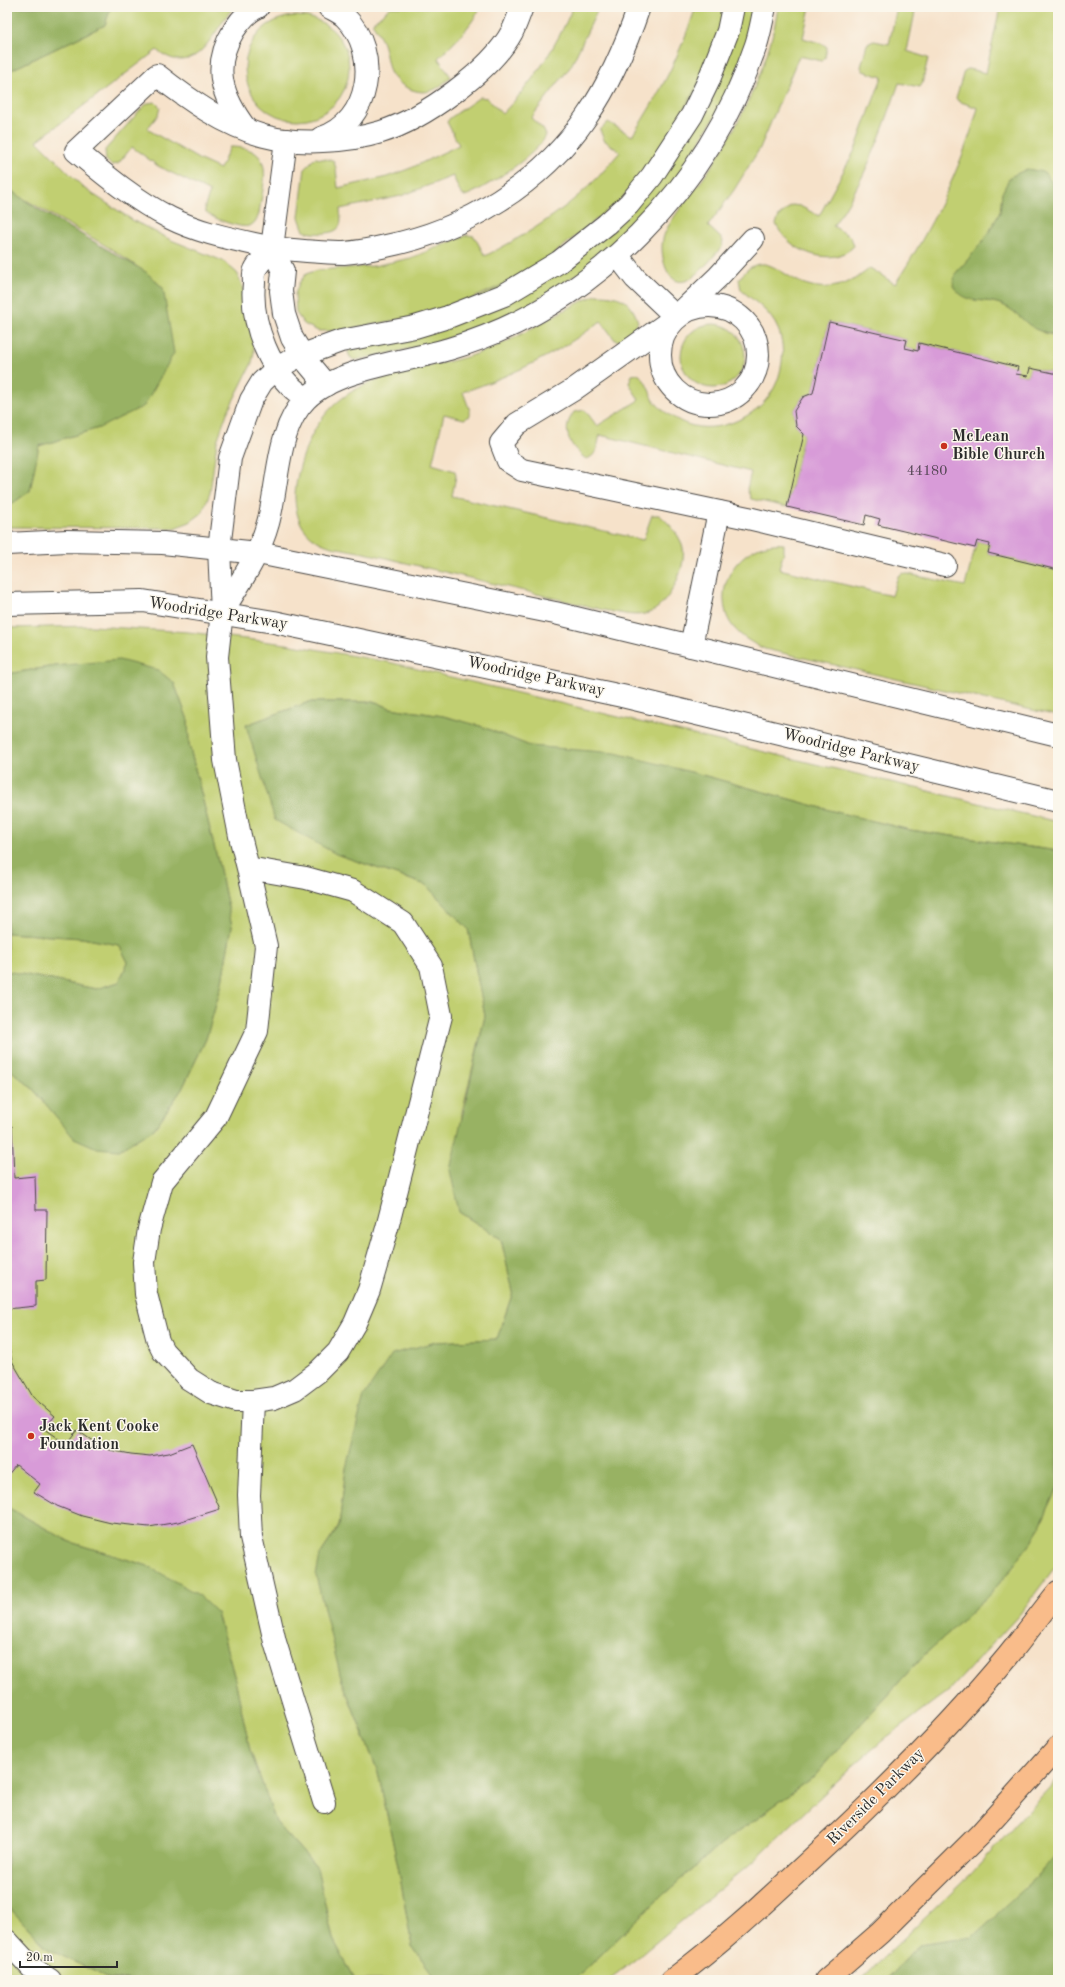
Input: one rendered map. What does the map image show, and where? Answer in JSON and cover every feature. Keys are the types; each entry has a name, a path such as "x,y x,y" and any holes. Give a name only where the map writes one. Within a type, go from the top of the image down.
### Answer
{"main road":[{"name":"Riverside Parkway","path":"672,1980 712,1950 773,1895 909,1766 1008,1656 1058,1592"},
{"path":"826,1980 880,1933 980,1834 1058,1747"}],"street":[{"path":"248,131 232,110 224,91 221,66 226,43 240,21 258,7"},
{"path":"310,141 334,134 350,120 362,101 366,79 368,64 361,39 345,16 329,7"},
{"path":"522,7 512,33 487,64 459,88 425,111 407,121 381,132 347,139 310,141 266,137 248,131 188,99 157,75 76,151 120,188 171,218 219,236 272,248 345,253 406,242 440,231 465,220 494,204 542,169 563,148 588,116 609,81 639,7"},
{"path":"248,868 306,878 353,891 403,923 431,966 440,1016 387,1228 369,1290 355,1323 338,1352 319,1371 295,1390 274,1398 253,1401 236,1400 211,1393 189,1379 163,1351 158,1341 146,1294 144,1262 149,1230 162,1182 216,1117 257,1031 266,946 248,868 225,760 217,658 222,612 219,549 230,458 251,400 262,382 277,368 302,355 341,341 415,327 478,306 530,281 588,241 628,204 652,176 692,116 708,82 728,31 734,7"},
{"path":"222,612 258,553 268,522 283,443 295,412 306,398 326,385 373,368 424,356 475,341 532,315 558,300 618,256 656,218 701,158 735,96 756,45 765,7"},
{"path":"286,140 272,248 255,270 252,294 256,322 266,351 284,377 306,398"},
{"path":"753,239 740,254 676,317 664,333 659,355 662,372 670,386 683,398 693,402 714,405 730,400 743,392 753,378 758,361 757,344 750,328 738,316 727,309 710,306 694,309 676,317 573,390 518,424 501,443 508,461 522,470 719,512 945,565"},
{"path":"272,248 283,271 281,291 284,314 292,338 302,355 326,385"},
{"path":"618,256 635,278 676,317"},
{"path":"691,646 719,512"},
{"path":"7,544 68,541 163,543 258,553 555,613 1058,735"},
{"name":"Woodridge Parkway","path":"7,604 143,601 222,612 622,696 1058,801"},
{"path":"253,1401 249,1495 251,1537 275,1642 324,1802"},
{"path":"7,1941 32,1968 50,1980"}],"green space":[{"path":"7,7 111,7 105,25 7,72"},
{"path":"111,7 233,8 202,50 193,57 183,60 171,58 157,50 37,141 85,189 134,221 171,240 223,261 237,273 242,285 253,339 254,352 252,363 227,413 217,441 210,493 202,513 190,522 174,528 7,527 7,507 30,491 38,446 99,428 167,316 163,288 146,274 108,247 7,188 7,72 105,25"},
{"path":"391,7 481,7 462,34 438,58 451,77 436,89 419,92 407,88 397,81 390,72 383,43 372,23"},
{"path":"573,7 599,7 571,66 531,118 543,129 546,135 542,143 522,161 497,179 465,196 461,194 453,176 401,196 340,209 341,223 338,229 329,233 312,233 304,231 299,217 305,168 315,158 333,160 336,168 338,188 387,177 411,168 459,145 447,122 450,118 480,97 487,98 502,114 524,90 543,64"},
{"path":"696,7 727,7 711,59 664,149 619,201 533,271 445,311 337,331 318,331 304,324 296,313 295,294 299,283 306,274 318,270 374,266 411,258 467,235 474,236 485,256 527,233 567,205 602,173 620,152 604,140 600,130 608,122 632,136 652,104 676,58"},
{"path":"742,7 756,7 748,42 729,93 672,187 602,258 518,312 432,344 362,359 354,360 350,357 348,352 350,349 394,340 615,229"},
{"path":"778,7 810,7 803,38 823,44 827,47 825,58 822,61 799,56 760,148 734,190 708,226 723,240 722,247 703,268 690,279 682,282 676,280 670,276 666,269 662,253 663,239 675,215 705,176 729,138 751,95 768,51"},
{"path":"897,7 916,7 907,51 928,58 922,84 920,87 899,83 879,139 863,175 844,210 833,226 851,237 854,246 844,253 834,256 810,254 799,249 790,242 776,224 779,216 792,205 800,206 819,216 855,150 882,77 863,71 861,67 867,44 874,41 889,44"},
{"path":"1000,7 1058,7 1058,197 1053,184 1002,193 1001,210 992,229 974,253 955,274 974,300 1001,304 1011,309 1044,333 1051,335 1058,334 1058,374 1030,368 1028,376 1016,374 1017,367 920,343 918,351 905,348 907,340 829,322 813,393 803,397 794,411 796,426 804,434 787,507 751,499 747,489 751,472 600,435 595,453 590,458 586,459 580,454 571,444 567,432 570,419 574,412 585,410 597,426 639,400 629,383 632,375 638,374 641,377 646,383 655,402 664,411 678,420 693,426 717,427 729,424 752,413 761,405 769,396 777,381 783,355 781,337 775,323 762,307 741,290 739,279 748,269 757,265 765,264 808,285 817,287 833,287 849,282 870,268 895,284 932,221 954,176 963,153 978,108 958,101 956,98 964,71 968,69 986,73"},
{"path":"297,16 317,20 326,24 334,31 341,39 345,48 349,68 345,88 341,97 334,105 326,112 317,116 297,120 277,116 268,112 260,105 253,97 249,88 245,68 249,48 253,39 260,31 268,24 277,20"},
{"path":"155,102 160,107 158,115 147,129 200,160 220,169 230,147 245,149 255,153 261,160 264,168 263,190 259,214 253,224 245,227 239,226 220,220 205,212 205,206 210,192 158,166 132,147 118,164 111,165 106,160 105,150 142,108 148,103"},
{"path":"1027,169 1044,172 1053,184 1058,197 1058,334 1056,335 1035,329 1013,311 998,303 964,297 953,286 955,274 988,234 1000,212 1002,193 1010,177"},
{"path":"7,188 38,209 146,272 163,288 174,353 144,406 99,428 39,446 30,491 7,507"},
{"path":"596,295 618,297 628,303 632,308 638,322 628,337 621,341 615,340 601,321 569,343 518,371 463,392 470,411 470,416 464,419 444,414 432,464 455,471 456,476 452,496 643,540 652,515 659,515 678,535 682,544 683,562 671,592 658,607 651,612 641,615 608,611 362,552 331,547 311,537 306,531 299,519 295,503 300,467 309,441 324,416 343,398 364,385 388,376 464,358 490,349"},
{"path":"713,324 731,330 739,338 745,356 739,374 731,382 713,388 695,382 687,374 681,356 687,338 695,330"},
{"path":"977,541 990,544 988,553 1058,570 1058,716 765,649 741,635 732,625 726,613 724,599 725,586 737,563 746,554 770,544 784,544 784,551 779,569 892,596 898,576 903,573 965,586"},
{"path":"92,626 188,632 286,644 388,662 1058,822 1058,851 910,830 840,813 695,773 570,750 530,746 480,726 443,716 390,708 376,702 309,702 246,725 336,854 426,885 468,929 485,1016 462,1112 459,1212 501,1239 513,1292 497,1339 435,1342 346,1468 339,1526 320,1555 341,1678 378,1772 399,1871 412,1946 437,1980 355,1980 333,1939 317,1868 276,1822 250,1750 235,1679 217,1613 148,1566 70,1542 7,1507 7,1067 33,1089 52,1110 119,1150 154,1129 182,1089 206,1039 221,987 232,926 189,744 188,720 174,683 55,666 7,674 7,628"},
{"path":"119,660 158,670 174,683 188,720 189,744 232,926 221,987 206,1039 182,1089 154,1129 119,1150 97,1148 74,1138 33,1089 7,1067 7,971 96,989 119,982 128,962 119,945 82,938 7,933 7,674 55,666"},
{"path":"309,702 376,702 390,708 443,716 480,726 530,746 615,753 695,773 840,813 910,830 1058,851 1058,1487 1033,1541 989,1596 922,1657 810,1780 722,1843 664,1894 583,1972 572,1980 437,1980 412,1946 399,1871 378,1772 341,1678 316,1576 320,1555 339,1526 346,1468 364,1396 392,1354 435,1342 497,1339 513,1292 501,1239 459,1212 450,1170 485,1016 468,929 426,885 336,854 275,820 246,725"},
{"path":"7,933 82,938 119,945 128,962 119,982 96,989 7,971"},
{"path":"1058,1487 1058,1563 1019,1615 949,1691 887,1737 854,1765 749,1865 636,1959 608,1980 572,1980 583,1972 664,1894 722,1843 810,1780 922,1657 989,1596 1033,1541"},
{"path":"7,1507 70,1542 148,1566 197,1594 217,1613 235,1679 250,1750 276,1822 317,1868 333,1939 355,1980 249,1980 244,1978 218,1980 110,1979 48,1949 7,1905"},
{"path":"1058,1778 1058,1852 1036,1878 972,1938 919,1945 887,1980 860,1980 972,1873"},
{"path":"1058,1852 1058,1980 887,1980 919,1945 972,1937 1036,1878"},
{"path":"7,1905 48,1949 110,1979 128,1980 7,1980"}],"building":[{"path":"829,322 907,340 905,348 918,351 919,343 1018,367 1016,374 1028,376 1030,368 1058,374 1058,570 988,553 990,544 977,541 975,548 878,525 880,519 866,515 864,525 787,507 804,434 796,426 794,411 803,397 813,393"},
{"path":"7,1126 12,1126 14,1178 35,1176 36,1210 47,1210 46,1280 36,1281 36,1306 7,1309"},
{"name":"Jack Kent Cooke Foundation","path":"8,1344 12,1361 33,1397 55,1416 44,1429 66,1444 77,1430 94,1442 110,1450 150,1456 169,1453 192,1444 220,1509 178,1522 149,1527 111,1523 82,1516 57,1506 34,1492 40,1484 16,1465 7,1476"}],"place":[{"name":"McLean Bible Church","path":"944,446"},
{"name":"Jack Kent Cooke Foundation","path":"31,1436"}]}
